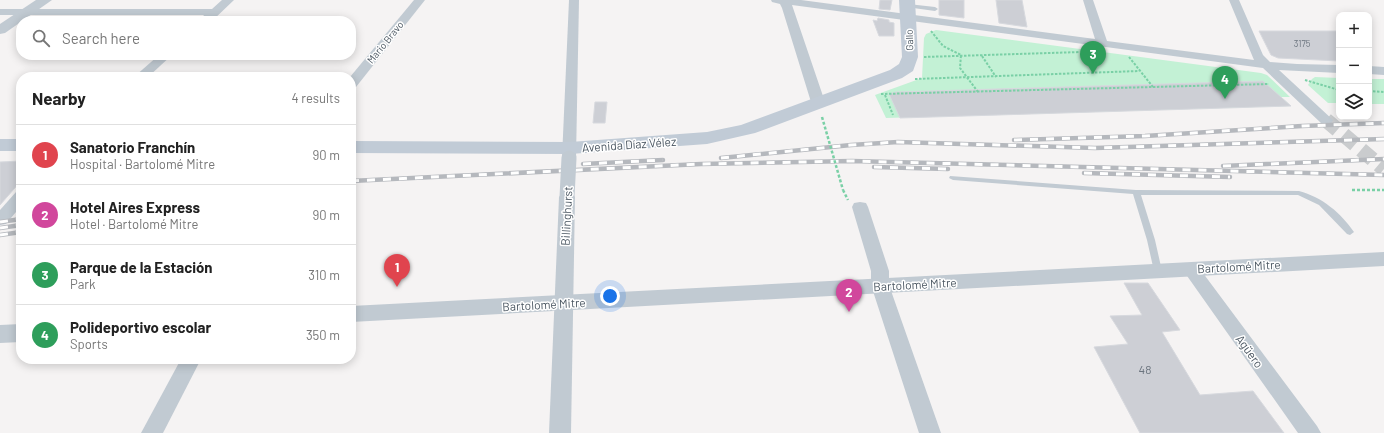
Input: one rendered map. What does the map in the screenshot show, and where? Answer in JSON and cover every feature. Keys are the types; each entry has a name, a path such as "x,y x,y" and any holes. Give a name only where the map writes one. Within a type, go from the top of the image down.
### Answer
{"main road":[{"name":"Gallo","path":"904,77 904,70 909,64 908,8"},
{"name":"Avenida Díaz Vélez","path":"356,147 570,153 725,136 748,128 820,110 904,77"},
{"path":"0,145 16,145"}],"street":[{"path":"21,16 45,0"},
{"path":"211,16 229,0"},
{"name":"Mario Bravo","path":"356,78 420,0"},
{"name":"Billinghurst","path":"560,433 563,303 570,153 574,0"},
{"path":"781,0 908,8 1116,45 1265,65 1336,69"},
{"path":"781,0 788,8 820,110"},
{"path":"1088,0 1102,43"},
{"path":"1234,0 1258,57 1326,120"},
{"path":"0,12 215,12"},
{"path":"0,30 16,19"},
{"path":"146,72 160,60"},
{"path":"1372,70 1384,71"},
{"path":"0,220 16,202"},
{"path":"860,207 880,271 880,286 930,433"},
{"name":"Bartolomé Mitre","path":"356,314 1384,259"},
{"name":"Agüero","path":"1191,269 1310,433"},
{"path":"0,334 16,333"},
{"path":"152,433 188,364"}],"lane":[{"path":"953,178 1136,192 1299,193 1313,197 1322,202 1350,232"},
{"path":"1136,192 1151,240 1158,271"}],"path":[{"path":"934,12 931,30 942,47 961,56"},
{"path":"1116,45 1117,51 1125,52 1153,88"},
{"path":"920,58 1085,52"},
{"path":"961,56 960,68 978,93"},
{"path":"982,56 996,76"},
{"path":"904,77 967,77 1139,71"},
{"path":"1302,78 1336,89"},
{"path":"876,92 885,95 978,93 1285,83"},
{"path":"1372,91 1384,92"},
{"path":"885,95 893,115"},
{"path":"820,110 843,190"},
{"path":"1352,190 1384,190"}],"green space":[{"path":"936,30 1261,73 1267,75 1290,97 1281,97 1291,106 886,118 875,95 922,78 924,38 926,34"},
{"path":"1315,77 1336,78 1336,103 1328,103 1308,85"},
{"path":"1372,79 1384,79 1384,104 1372,104"}],"building":[{"path":"880,0 892,0 890,10 879,9"},
{"path":"939,0 964,0 964,18 939,15"},
{"path":"996,0 1022,0 1027,27 999,23"},
{"path":"878,18 889,20 889,22 894,23 894,36 879,36 873,20 877,21"},
{"path":"1259,31 1336,31 1336,61 1278,58 1271,55"},
{"path":"1263,81 1291,106 900,118 889,94 896,92"},
{"path":"595,102 607,102 605,123 593,123"},
{"path":"16,161 16,187 0,205 0,162"},
{"path":"1124,283 1148,283 1180,330 1162,332 1200,395 1253,391 1284,433 1140,433 1094,347 1128,344 1110,316 1142,315"}],"tunnel":[{"path":"1326,120 1384,169"}],"railway":[{"path":"1014,140 1145,136 1302,126 1384,123"},
{"path":"721,158 851,145 898,142 1095,148 1384,139"},
{"path":"1223,166 1384,159"},
{"path":"583,164 663,160"},
{"path":"356,181 701,164 852,161 1384,175"},
{"path":"874,167 948,169"},
{"path":"1084,173 1230,177"},
{"path":"0,222 16,220"},
{"path":"0,228 16,226"},
{"path":"0,235 16,233"}],"place":[{"name":"Parque de la Estación","path":"1093,74"},
{"name":"Polideportivo escolar","path":"1225,99"},
{"name":"Sanatorio Franchín","path":"397,287"},
{"name":"Hotel Aires Express","path":"849,312"}]}
